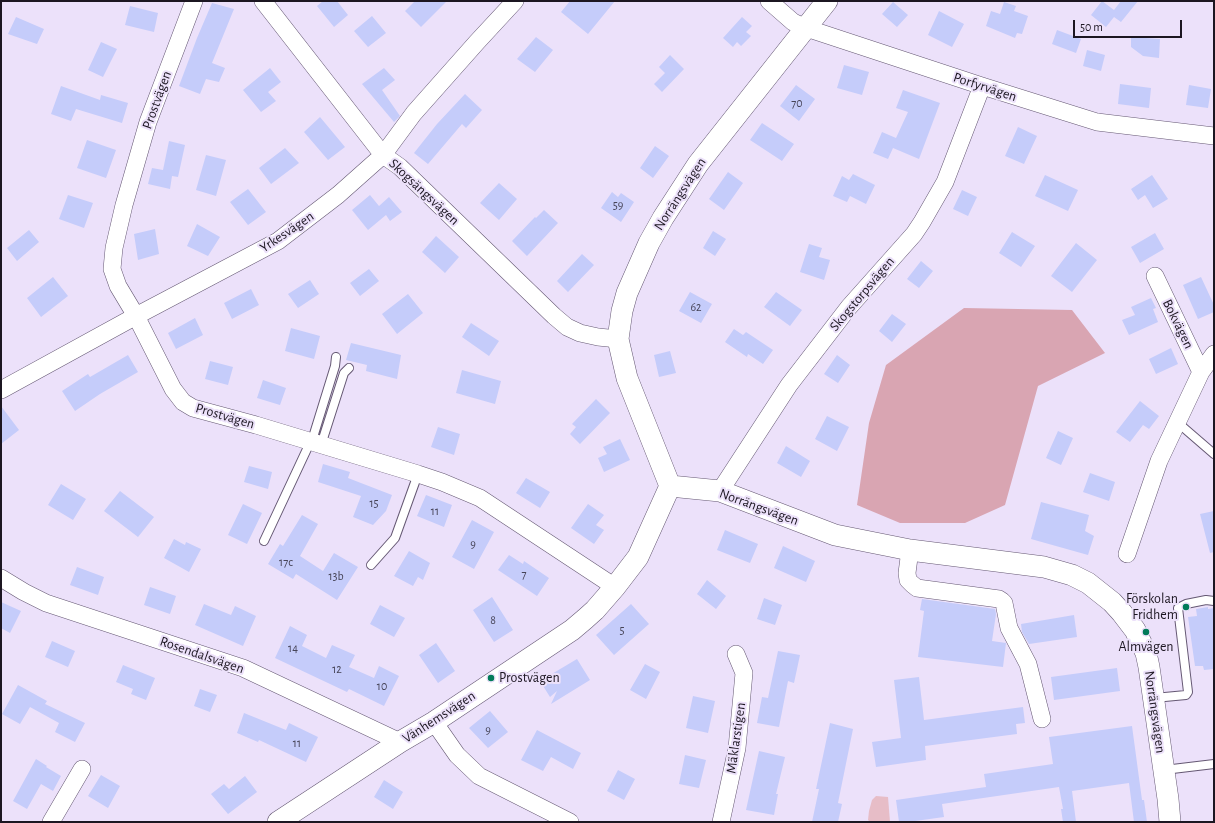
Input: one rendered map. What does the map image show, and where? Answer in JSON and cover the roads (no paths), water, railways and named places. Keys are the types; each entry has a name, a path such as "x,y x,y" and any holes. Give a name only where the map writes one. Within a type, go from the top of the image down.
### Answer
{"street":[{"name":"Prostvägen","path":"194,1 148,122 124,205 114,248 112,269 118,286 136,316 173,389 183,402 193,408 256,425 418,474 442,482 480,498 615,587"},
{"name":"Skogsängsvägen","path":"263,1 383,155 400,167 537,300 567,327 598,337 618,339"},
{"name":"Yrkesvägen","path":"1,390 136,316 278,242 338,195 383,155 414,113 515,1"},
{"name":"Porfyrvägen","path":"769,1 793,22 806,28 1097,122 1214,136"},
{"name":"Norrängsvägen","path":"827,1 698,164 663,218 649,243 622,311 618,339 627,378 670,486 720,491 835,535 910,550 1044,567 1072,575 1088,583 1112,602 1135,630 1146,653 1154,698 1170,822"},
{"name":"Skogstorpsvägen","path":"720,491 794,379 849,307 914,234 922,222 944,182 982,86"},
{"name":"Bokvägen","path":"1155,276 1201,372"},
{"path":"1127,554 1159,461 1201,372 1214,354"},
{"name":"Vänhemsvägen","path":"278,822 400,742 434,722 572,630 595,610 638,557 670,486"},
{"path":"910,550 907,573 908,580 917,588 999,599 1004,603 1009,628 1028,664 1042,719"},
{"name":"Rosendalsvägen","path":"1,578 46,603 243,668 400,742"},
{"name":"Mäklarstigen","path":"721,822 737,748 744,673 736,654"},
{"path":"434,722 457,755 480,776 570,822"},
{"path":"51,822 82,769"}],"lane":[{"path":"316,443 314,434 335,366 336,357"},
{"path":"264,541 304,458 316,443 344,373 349,368"},
{"path":"1177,422 1214,454"},
{"path":"371,565 396,538 418,474"},
{"path":"1154,698 1186,695 1188,692 1178,608 1186,604 1206,600 1214,601"},
{"path":"1164,771 1214,764"}],"place":[{"name":"Förskolan Fridhem","path":"1186,607"},
{"name":"Almvägen","path":"1146,632"},
{"name":"Prostvägen","path":"491,678"}]}
